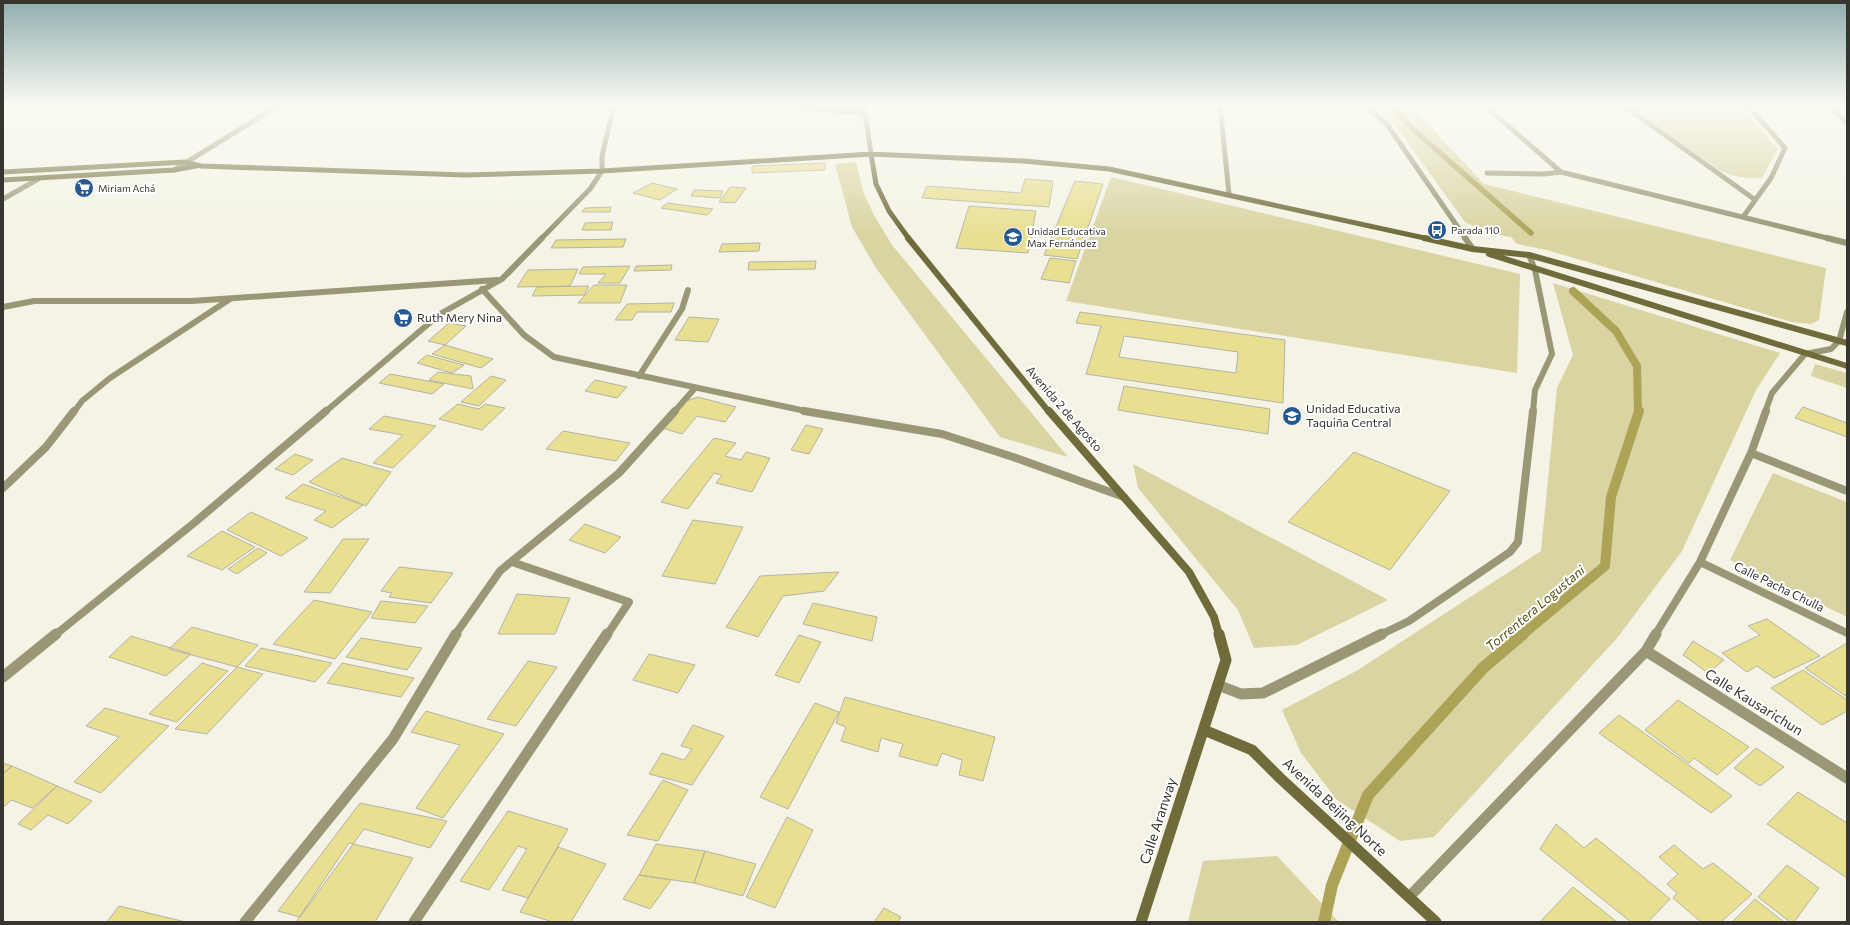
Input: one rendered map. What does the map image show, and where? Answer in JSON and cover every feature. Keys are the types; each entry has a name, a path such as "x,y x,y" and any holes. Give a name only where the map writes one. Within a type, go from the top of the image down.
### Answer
{"main road":[{"path":"3,180 174,170 201,166 465,175 602,171 871,154 1024,160 1109,169 1229,194 1473,249 1529,256 1847,343"},
{"name":"Avenida 2 de Agosto","path":"871,154 876,184 889,211 911,242 1028,387 1189,572 1214,617 1226,660 1204,730"},
{"path":"3,172 185,162 201,166"},
{"path":"1473,249 1535,270 1847,366"},
{"name":"Avenida Beijing Norte","path":"1204,730 1252,750 1436,922"},
{"name":"Calle Aranway","path":"1141,922 1204,730"}],"street":[{"path":"174,170 208,148"},
{"path":"3,677 194,523 440,314 502,279 590,190 602,171 602,156 604,148"},
{"name":"Avenida 2 de Agosto","path":"870,148 871,154"},
{"path":"1224,148 1229,194"},
{"path":"1403,148 1473,249"},
{"path":"1534,148 1561,172"},
{"path":"1683,148 1754,199"},
{"path":"1743,217 1754,199 1771,178 1785,148"},
{"path":"1487,173 1544,174 1561,172 1847,243"},
{"path":"3,199 40,178"},
{"path":"1218,685 1241,694 1264,693 1409,621 1510,552 1518,542 1535,390 1552,354 1535,270 1529,256"},
{"path":"3,306 34,301 192,301 502,279"},
{"path":"482,289 524,336 540,350 554,357 783,407 942,434 1013,457 1124,497"},
{"path":"639,376 682,309 688,290"},
{"path":"3,488 46,447 82,401 110,378 231,298"},
{"path":"1410,897 1646,651 1700,562 1751,453 1772,393 1805,354 1831,349 1839,341 1847,312"},
{"path":"245,922 394,738 447,647 500,571 618,473 695,388"},
{"path":"1751,453 1847,491"},
{"path":"414,922 629,602 512,562"},
{"name":"Calle Pacha Chulla","path":"1700,562 1847,633"},
{"name":"Calle Kausarichun","path":"1646,651 1847,778"}],"shaded area":[{"path":"1412,148 1450,148 1484,184 1826,268 1819,320 1811,324 1792,322 1547,250 1517,244 1511,237 1488,233 1465,222"},
{"path":"1689,148 1778,149 1762,178 1747,178 1722,172"},
{"path":"856,162 864,194 875,217 892,245 1068,457 1000,437 876,268 852,227 835,164"},
{"path":"1111,177 1520,274 1517,373 1066,301"},
{"path":"1553,283 1780,353 1756,390 1682,551 1618,637 1434,837 1400,841 1337,800 1301,753 1282,710 1358,670 1541,551 1557,388 1573,355"},
{"path":"1815,364 1847,373 1847,388 1811,376"},
{"path":"1133,464 1388,600 1297,645 1254,648 1238,610 1138,488"},
{"path":"1773,473 1847,502 1847,617 1730,560"},
{"path":"1277,856 1339,922 1188,922 1203,861"}],"building":[{"path":"825,163 825,170 752,173 752,166"},
{"path":"1025,179 1053,181 1049,207 922,198 927,186 1021,193"},
{"path":"1075,181 1103,184 1077,259 1044,255"},
{"path":"652,183 677,189 660,200 633,193"},
{"path":"730,187 746,188 735,203 719,202"},
{"path":"694,190 723,191 720,198 691,196"},
{"path":"667,203 713,209 707,215 661,208"},
{"path":"969,206 1036,211 1028,253 956,248"},
{"path":"611,207 610,212 582,212 585,208"},
{"path":"613,222 611,230 582,230 585,223"},
{"path":"626,239 623,247 551,248 556,240"},
{"path":"760,243 759,251 719,252 722,244"},
{"path":"1050,258 1076,261 1069,283 1041,279"},
{"path":"816,261 815,269 748,270 749,262"},
{"path":"672,265 671,270 634,271 636,266"},
{"path":"630,266 620,283 598,283 606,274 579,274 583,267"},
{"path":"578,269 570,286 517,287 528,270"},
{"path":"594,285 627,285 620,303 578,303"},
{"path":"589,286 584,295 532,296 537,287"},
{"path":"674,303 671,312 637,312 632,320 615,320 627,304"},
{"path":"1080,312 1285,340 1283,403 1086,374 1101,326 1076,323","holes":["1124,336 1238,352 1236,373 1119,357"]},
{"path":"689,317 719,319 708,342 675,340"},
{"path":"449,323 466,326 445,345 428,341"},
{"path":"445,345 493,359 481,368 432,354"},
{"path":"427,355 464,365 452,373 417,363"},
{"path":"438,372 471,376 473,389 429,380"},
{"path":"390,374 444,384 432,394 379,383"},
{"path":"491,376 506,380 479,406 461,402"},
{"path":"595,380 627,387 617,398 585,391"},
{"path":"1124,386 1270,409 1268,434 1118,410"},
{"path":"698,397 736,407 725,422 697,416 682,434 662,428 686,401"},
{"path":"458,404 479,409 485,404 505,408 482,430 439,419"},
{"path":"1803,407 1847,423 1847,437 1795,418"},
{"path":"384,416 436,426 393,468 373,463 403,435 369,429"},
{"path":"806,425 823,429 809,454 791,450"},
{"path":"563,431 630,443 616,461 546,449"},
{"path":"714,438 736,443 725,456 741,460 746,452 770,458 752,492 716,483 722,475 714,473 688,509 661,502"},
{"path":"1354,452 1450,491 1390,570 1288,522"},
{"path":"295,454 313,460 293,475 275,469"},
{"path":"342,458 391,472 366,506 309,482"},
{"path":"303,484 363,505 332,528 314,520 326,511 285,498"},
{"path":"251,512 308,538 281,556 227,530"},
{"path":"693,520 743,527 715,584 662,576"},
{"path":"585,524 621,537 605,553 569,540"},
{"path":"222,531 255,547 222,570 187,556"},
{"path":"343,539 369,539 330,593 304,592"},
{"path":"258,548 267,553 237,574 228,569"},
{"path":"399,567 453,573 431,603 389,597 392,593 381,591"},
{"path":"839,572 824,591 783,596 758,637 726,627 760,576"},
{"path":"517,594 570,598 555,634 498,634"},
{"path":"314,600 372,612 335,659 273,644"},
{"path":"381,601 428,606 415,623 371,618"},
{"path":"813,603 877,617 872,641 803,624"},
{"path":"1767,619 1820,656 1774,678 1757,666 1747,672 1722,653 1760,635 1748,626"},
{"path":"192,627 258,645 237,667 169,649"},
{"path":"799,635 821,642 799,683 775,675"},
{"path":"131,636 191,654 166,676 109,657"},
{"path":"361,638 422,648 407,670 346,657"},
{"path":"1693,641 1724,660 1708,673 1683,655"},
{"path":"1847,643 1847,697 1805,668"},
{"path":"261,648 332,663 315,682 245,666"},
{"path":"649,654 695,665 678,693 633,680"},
{"path":"528,661 557,667 516,726 487,719"},
{"path":"202,663 228,671 177,722 149,714"},
{"path":"342,663 414,678 401,697 327,683"},
{"path":"237,667 263,674 207,734 175,729"},
{"path":"1803,670 1847,700 1847,711 1822,725 1771,688"},
{"path":"845,697 995,737 983,781 959,775 962,760 942,753 937,766 899,756 903,744 881,738 878,752 841,741 846,727 836,723"},
{"path":"1678,700 1749,747 1717,775 1694,758 1689,763 1645,730"},
{"path":"815,703 839,712 788,809 760,797"},
{"path":"105,708 169,726 101,793 74,782 119,737 86,726"},
{"path":"426,711 504,734 443,818 416,808 460,745 411,732"},
{"path":"1619,715 1732,796 1711,813 1599,733"},
{"path":"693,725 724,736 692,785 649,774 662,753 684,760 692,749 681,746"},
{"path":"1756,748 1784,767 1760,786 1734,768"},
{"path":"3,763 12,766 3,774"},
{"path":"12,766 57,786 32,808 11,800 3,808 3,774"},
{"path":"663,780 688,790 658,841 627,835"},
{"path":"57,786 92,801 68,824 48,815 31,830 18,824"},
{"path":"1798,792 1847,823 1847,878 1767,824"},
{"path":"360,803 447,821 430,848 364,829 300,917 278,911"},
{"path":"508,811 568,829 528,898 502,890 527,849 518,846 489,890 460,881"},
{"path":"787,817 813,830 775,908 746,897"},
{"path":"1556,824 1584,848 1596,838 1670,899 1648,922 1631,922 1540,849"},
{"path":"349,843 413,858 375,922 296,922"},
{"path":"656,844 705,851 694,883 639,875"},
{"path":"1674,845 1703,869 1713,863 1752,894 1721,922 1701,922 1673,898 1677,893 1667,884 1678,874 1659,857"},
{"path":"558,847 606,864 571,922 553,922 520,912"},
{"path":"705,851 756,864 743,896 694,883"},
{"path":"1787,865 1819,888 1794,922 1790,922 1758,897"},
{"path":"639,875 671,880 650,909 623,899"},
{"path":"1573,887 1617,922 1540,922"},
{"path":"1755,899 1784,922 1732,922"},
{"path":"119,906 186,922 107,922"},
{"path":"884,908 901,917 898,922 874,922"}],"waterway":[{"name":"Torrentera Logustani","path":"1435,148 1531,233"},
{"name":"Torrentera Logustani","path":"1573,291 1616,331 1637,366 1638,412"},
{"name":"Torrentera Logustani","path":"1522,635 1605,566 1611,497 1639,411"},
{"name":"Torrentera Logustani","path":"1324,922 1332,885 1368,795 1483,668 1523,634"}],"place":[{"name":"Miriam Achá","path":"84,188"},
{"name":"Parada 110","path":"1437,230"},
{"name":"Unidad Educativa Max Fernández","path":"1013,237"},
{"name":"Ruth Mery Nina","path":"403,318"},
{"name":"Unidad Educativa Taquiña Central","path":"1292,416"}]}
